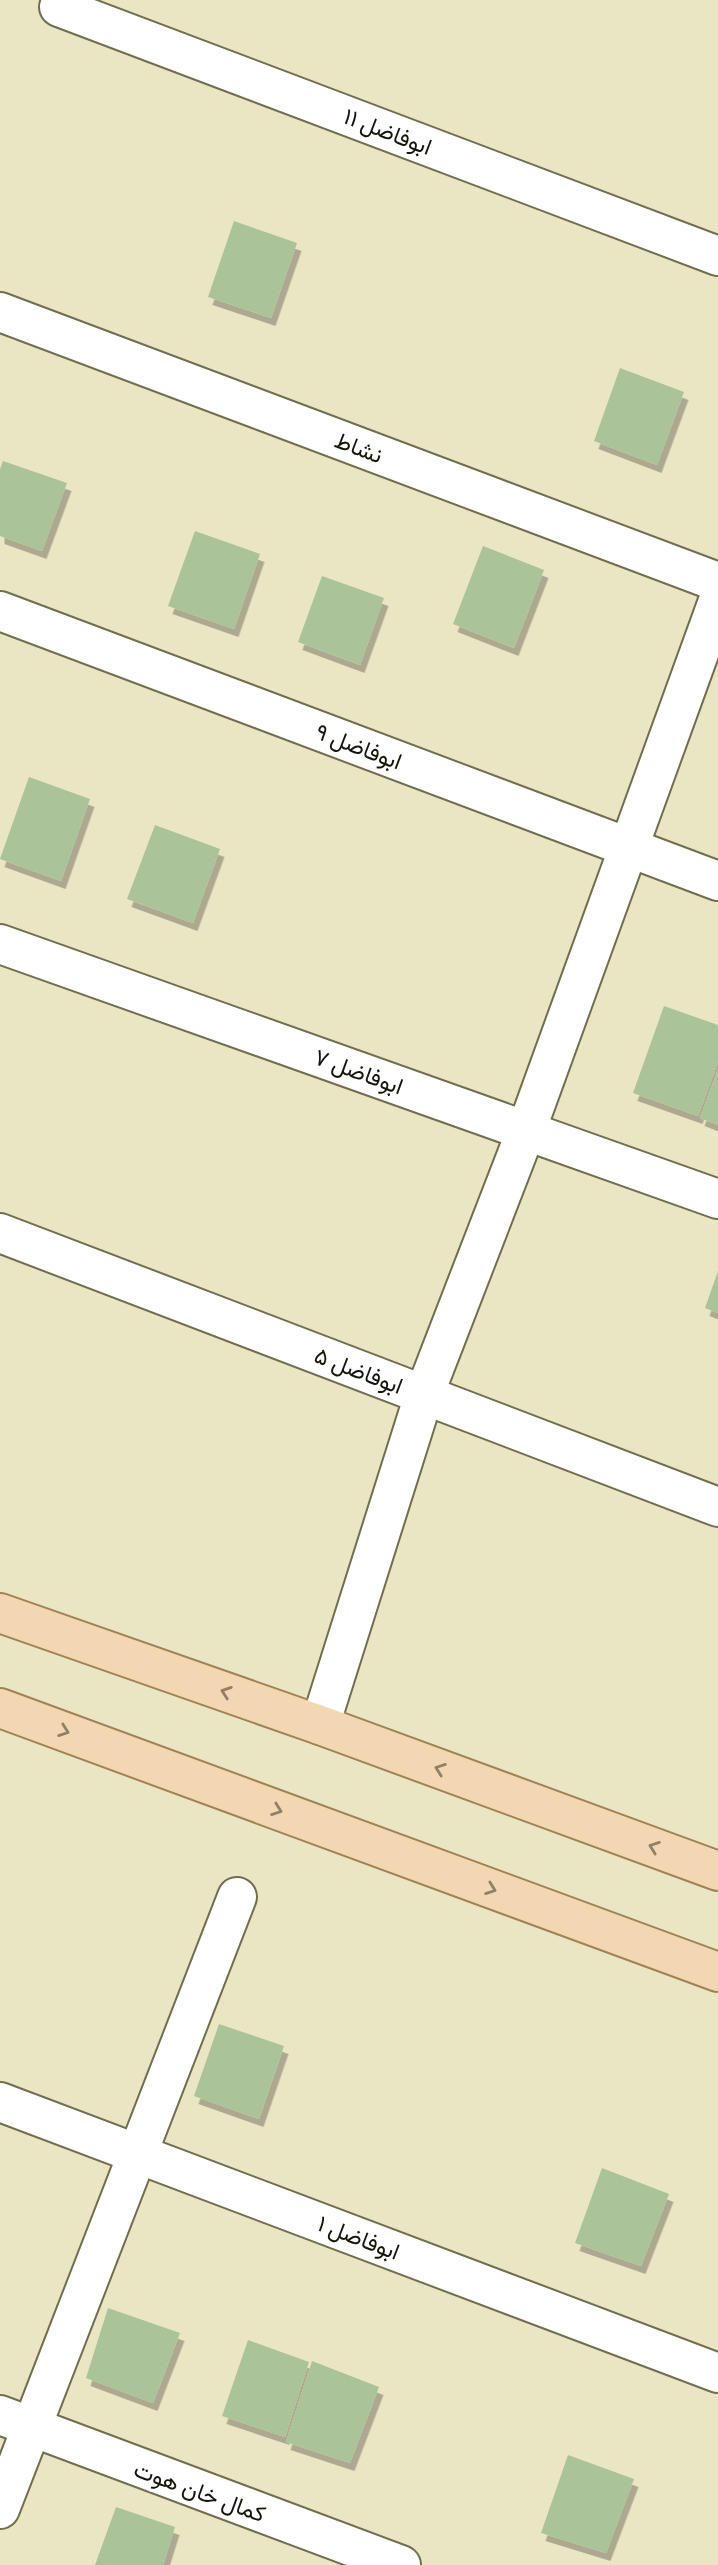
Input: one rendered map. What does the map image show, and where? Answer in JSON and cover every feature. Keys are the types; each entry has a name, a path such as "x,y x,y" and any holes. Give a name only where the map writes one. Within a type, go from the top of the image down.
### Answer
{"main road":[{"path":"0,1614 320,1725 718,1871"},
{"path":"0,1708 718,1972"}],"street":[{"name":"ابوفاضل ۱۱","path":"59,7 718,256"},
{"name":"نشاط","path":"0,312 718,582"},
{"path":"320,1725 424,1395 526,1130 718,601"},
{"name":"ابوفاضل ۹","path":"0,611 718,881"},
{"name":"ابوفاضل ۷","path":"0,944 718,1199"},
{"name":"ابوفاضل ۵","path":"0,1233 718,1507"},
{"path":"0,2508 15,2422 138,2153 237,1897"},
{"name":"ابوفاضل ۱","path":"0,2102 718,2373"},
{"name":"کمال خان هوت","path":"15,2422 401,2565"}],"building":[{"path":"234,221 297,243 271,318 208,297"},
{"path":"620,368 684,392 657,465 594,441"},
{"path":"3,461 67,483 42,551 0,536 0,469"},
{"path":"195,531 260,554 234,629 168,606"},
{"path":"483,546 544,570 514,648 453,624"},
{"path":"322,576 384,598 360,665 298,642"},
{"path":"29,777 90,799 61,881 0,859"},
{"path":"155,825 220,849 193,923 127,899"},
{"path":"664,1006 718,1025 718,1062 698,1116 633,1093"},
{"path":"718,1069 718,1125 700,1118"},
{"path":"718,1271 718,1313 705,1308"},
{"path":"219,2024 284,2046 259,2119 194,2096"},
{"path":"602,2168 669,2194 641,2266 575,2243"},
{"path":"108,2308 180,2333 153,2403 86,2378"},
{"path":"248,2340 309,2362 285,2437 222,2416"},
{"path":"312,2361 379,2387 350,2463 286,2442"},
{"path":"568,2455 634,2479 606,2553 541,2533"},
{"path":"116,2507 175,2527 163,2565 95,2565"}]}
